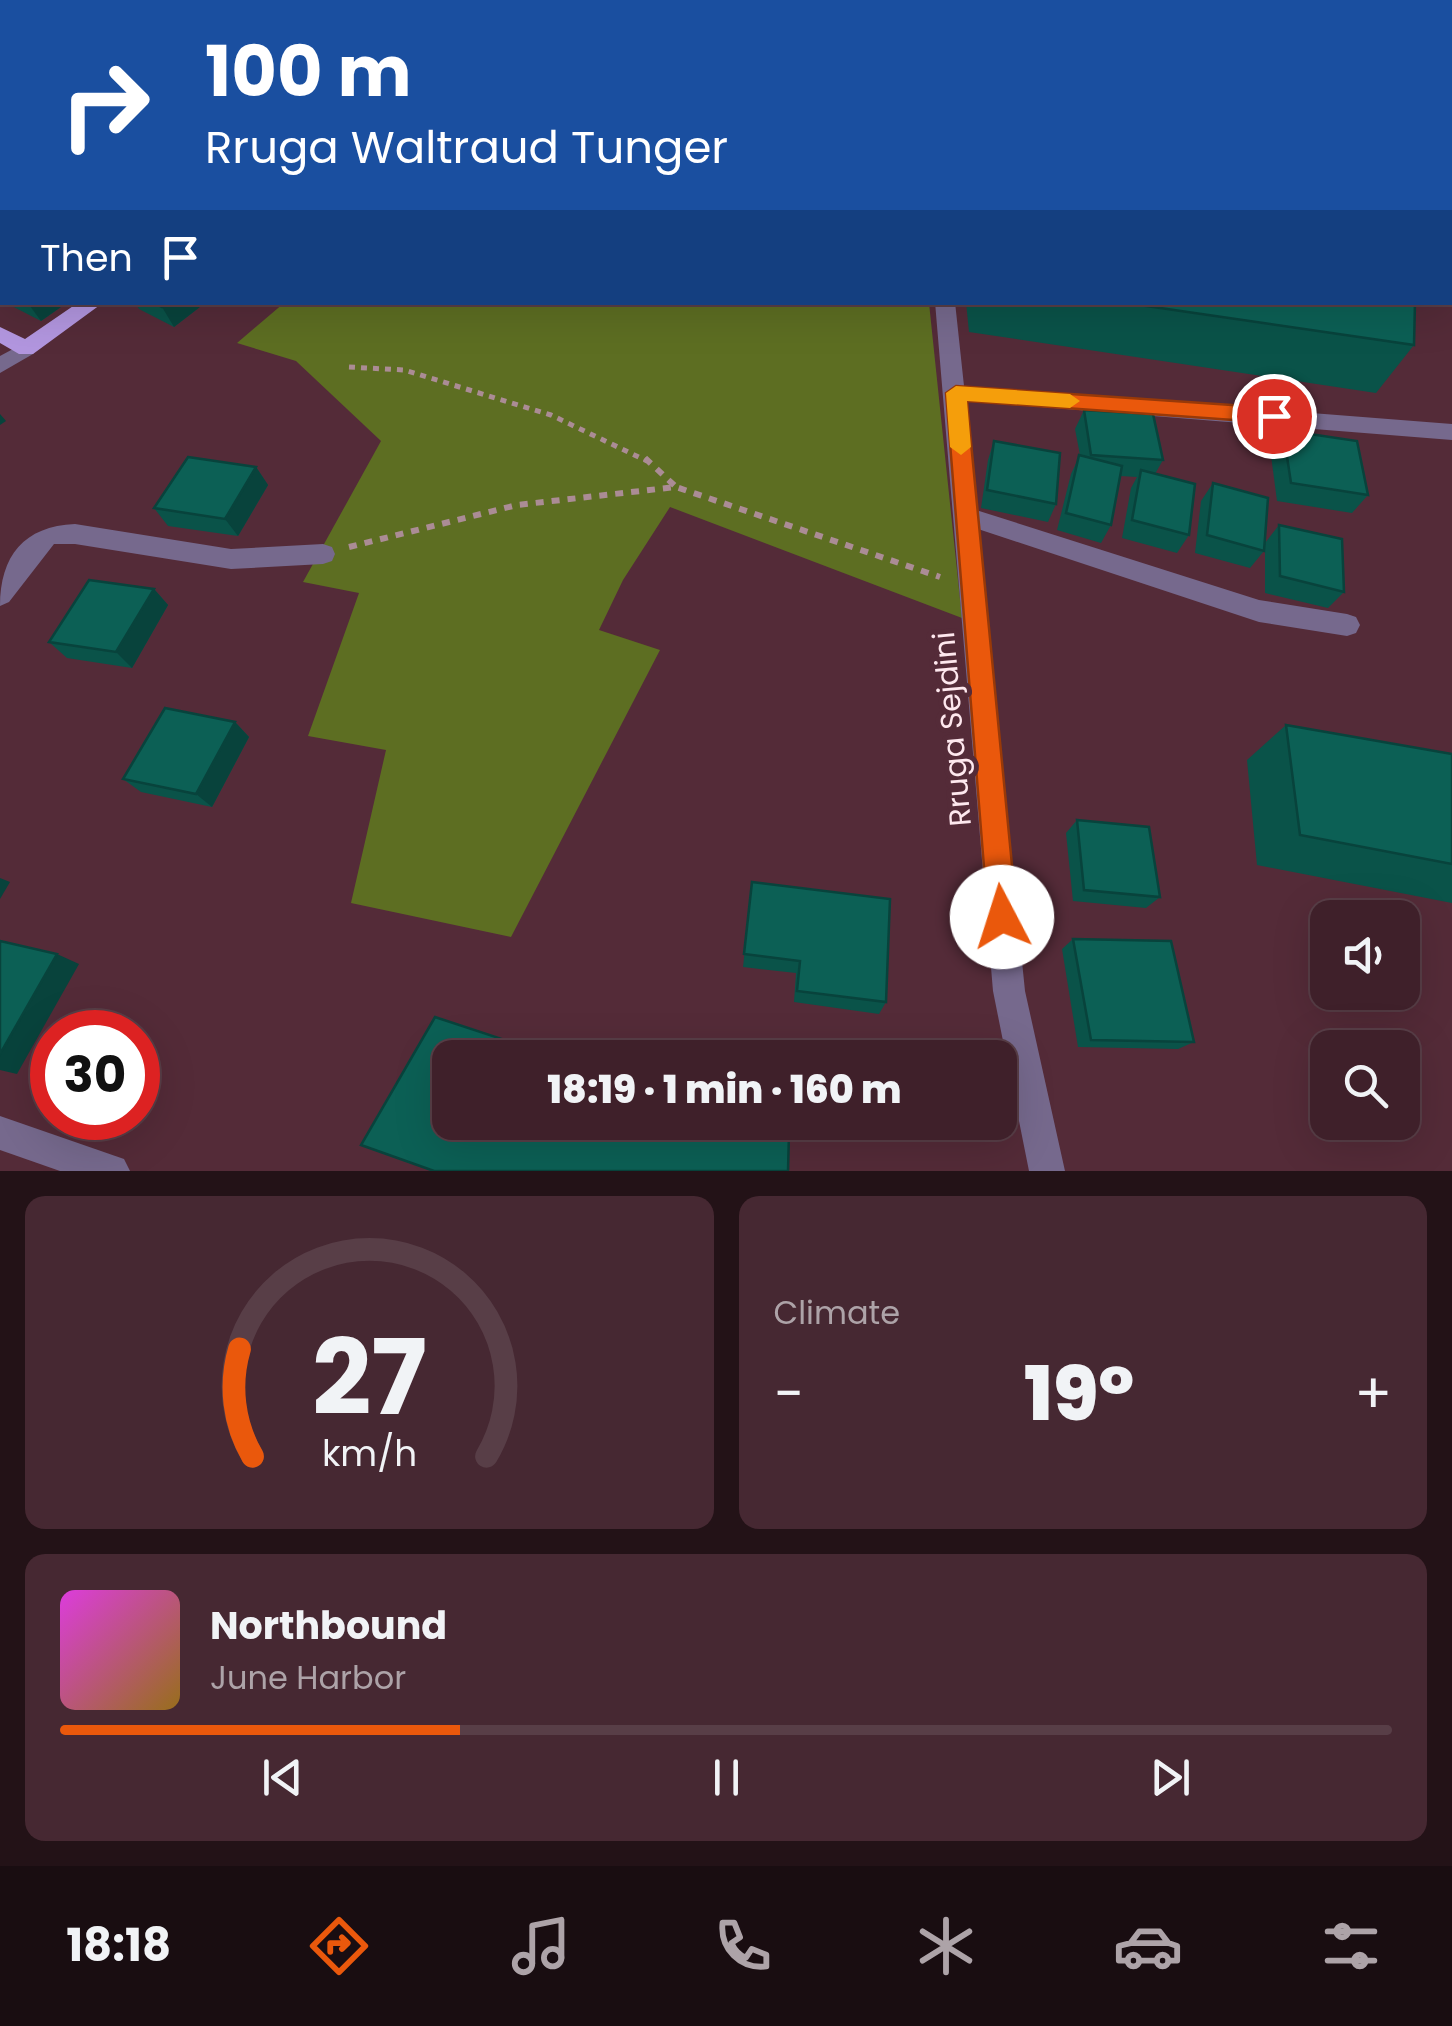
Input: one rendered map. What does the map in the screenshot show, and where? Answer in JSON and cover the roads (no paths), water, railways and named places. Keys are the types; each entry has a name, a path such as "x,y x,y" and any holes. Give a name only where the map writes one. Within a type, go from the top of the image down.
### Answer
{"main road":[{"path":"0,334 26,349 90,305"}],"street":[{"name":"Rruga Sejdini","path":"946,305 1009,990 1047,1171"},
{"path":"0,366 26,349"},
{"path":"956,393 1452,432"},
{"path":"966,516 1259,611 1347,625"},
{"path":"0,595 36,545 49,535 75,534 232,560 323,554"},
{"path":"0,1133 112,1171"}]}
